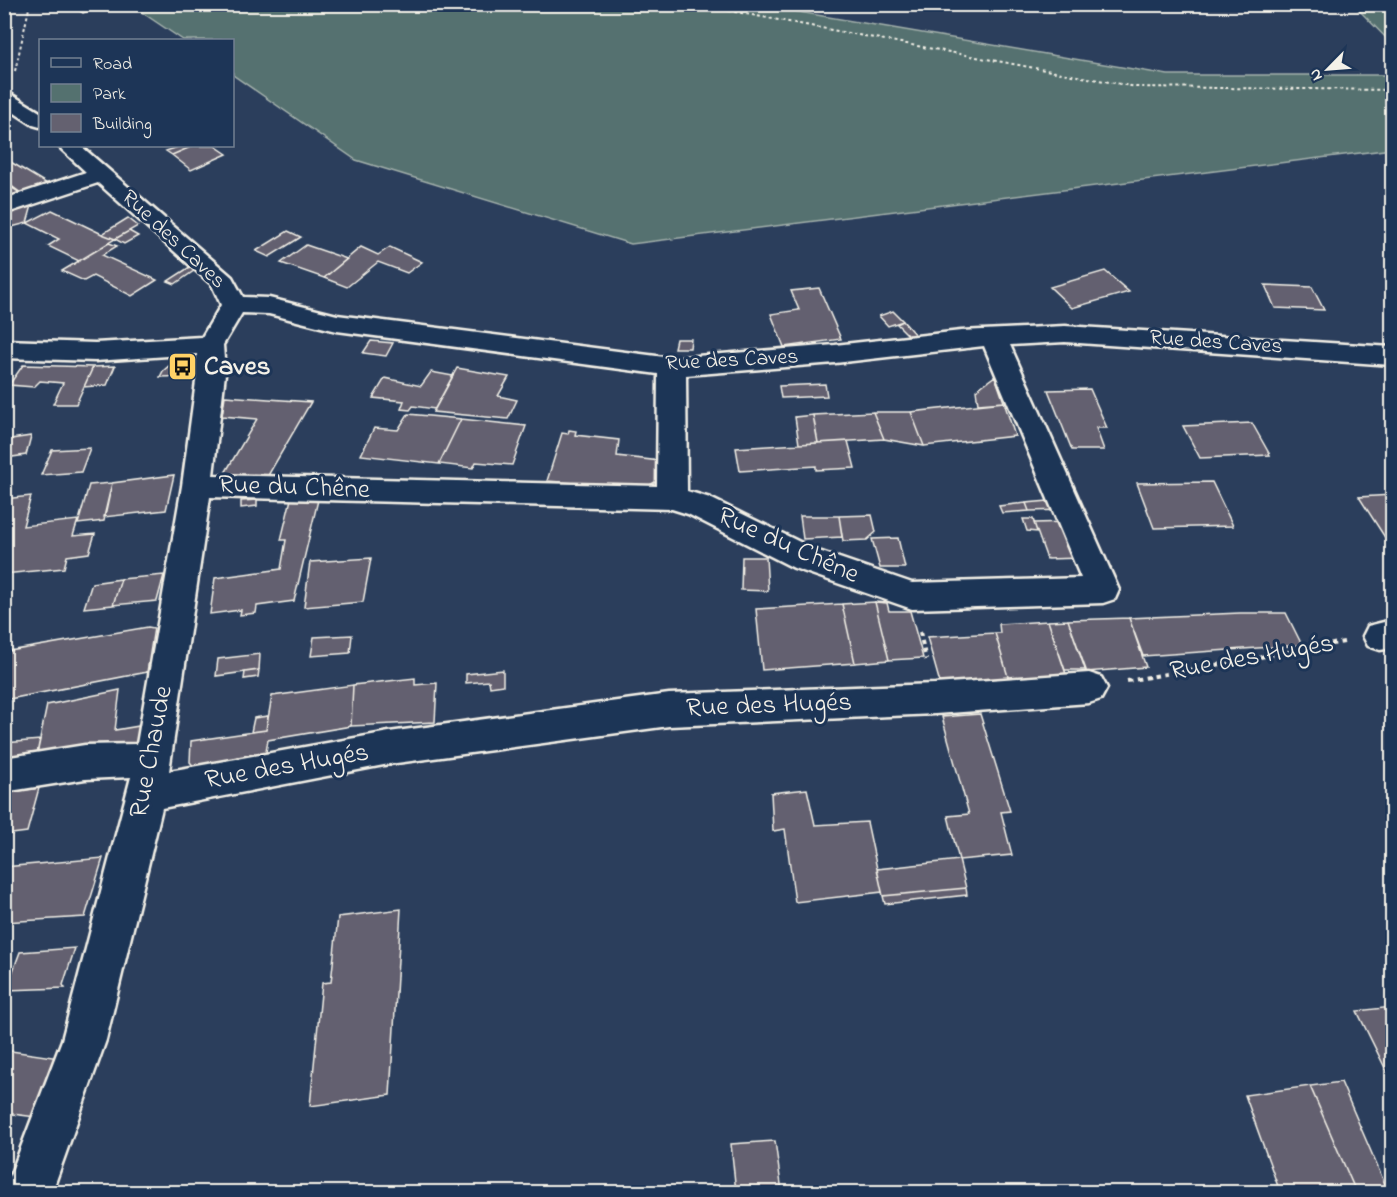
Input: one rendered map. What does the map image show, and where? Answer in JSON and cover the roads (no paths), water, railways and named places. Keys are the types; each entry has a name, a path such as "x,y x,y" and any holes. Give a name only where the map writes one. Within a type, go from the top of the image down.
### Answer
{"street":[{"path":"9,87 39,120"},
{"name":"Rue des Caves","path":"70,147 223,282 234,305 269,306 337,322 672,368 993,338 1065,334 1392,356"},
{"path":"4,207 102,174"},
{"path":"4,349 95,352 210,345 234,305"},
{"name":"Rue du Chêne","path":"197,486 672,498 699,506 805,559 912,596 1103,590 993,338"},
{"name":"Rue Chaude","path":"28,1192 84,1040 150,776 197,486 211,374 210,345"},
{"path":"672,368 672,498"},
{"name":"Rue des Hugés","path":"4,775 85,762 150,776 389,748 669,710 935,699 1089,688"}],"place":[{"name":"Caves","path":"183,367"}]}
